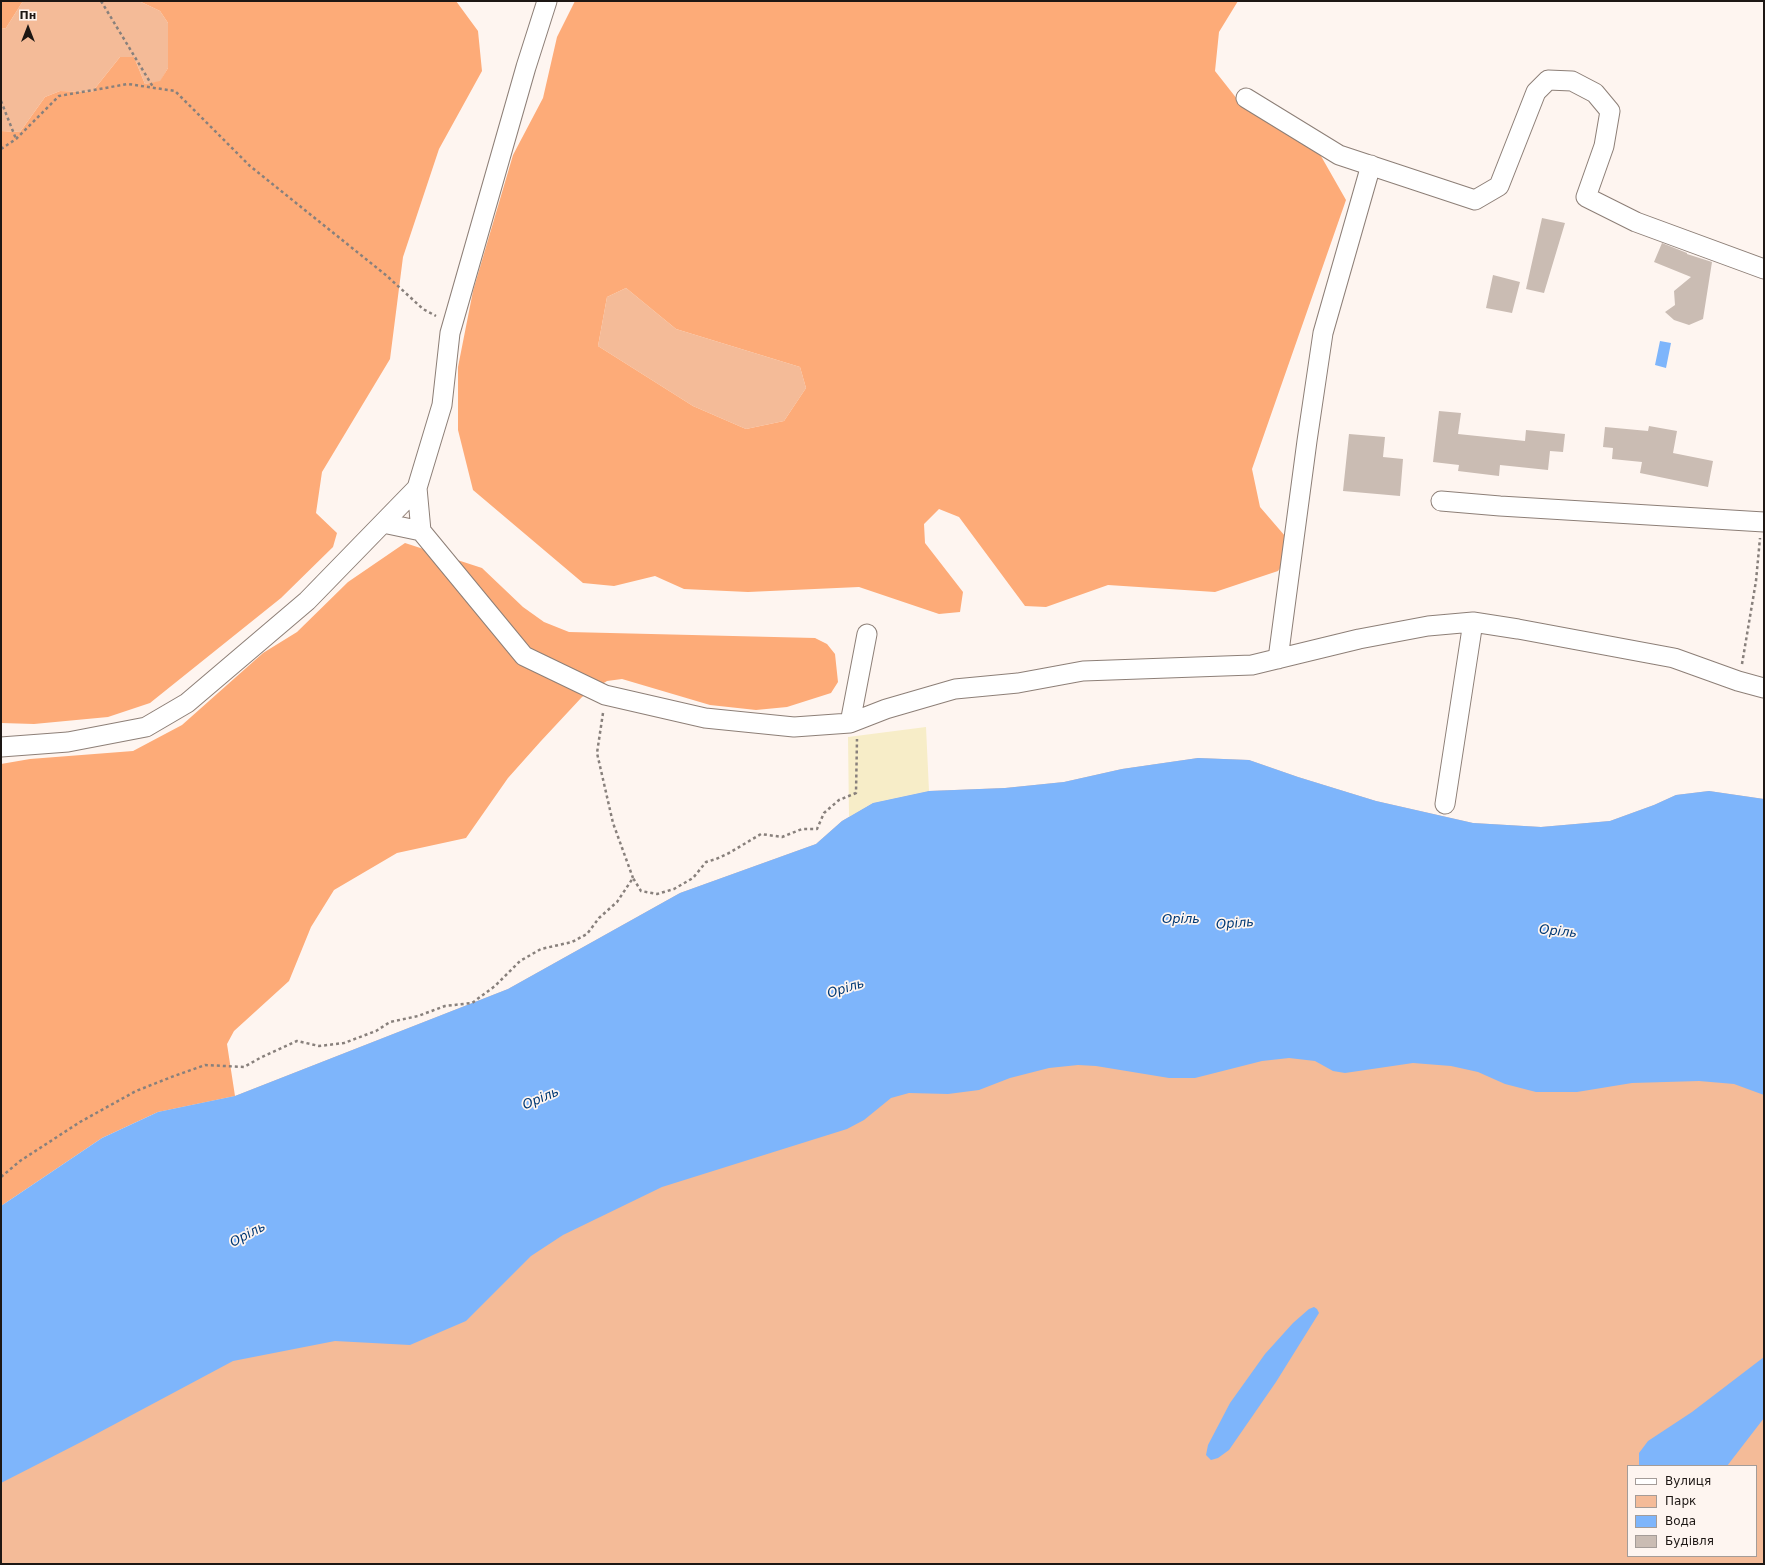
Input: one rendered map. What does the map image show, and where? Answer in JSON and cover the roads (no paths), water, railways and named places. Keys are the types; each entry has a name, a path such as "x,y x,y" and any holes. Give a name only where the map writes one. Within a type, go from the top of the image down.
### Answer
{"street":[{"path":"546,1 450,333 442,405 417,488 421,532 524,656 605,695 705,718 794,727 854,722 886,709 955,689 1018,683 1083,671 1252,665 1360,639 1428,626 1473,622 1526,630 1674,658 1738,681 1764,688"},
{"path":"1246,98 1339,154 1475,200 1499,186 1536,92 1548,80 1572,81 1595,93 1610,111 1604,146 1586,197 1636,222 1764,269"},
{"path":"1278,659 1307,441 1324,333 1371,165"},
{"path":"1,747 68,742 146,727 187,703 307,601 417,488"},
{"path":"1441,501 1762,522"},
{"path":"383,523 421,532"},
{"path":"1446,804 1473,622"},
{"path":"854,722 867,634"}],"water":[{"path":"1660,341 1671,343 1666,368 1655,365"},
{"name":"Орiль","path":"1198,758 1249,760 1376,801 1473,823 1541,827 1610,821 1654,805 1676,795 1709,791 1764,799 1764,1095 1734,1084 1699,1081 1632,1083 1577,1092 1536,1092 1505,1084 1478,1072 1451,1066 1413,1063 1345,1073 1333,1071 1315,1061 1289,1058 1262,1061 1195,1078 1169,1078 1096,1066 1078,1065 1049,1068 1010,1078 979,1090 948,1094 909,1093 891,1098 864,1120 847,1129 662,1187 563,1235 531,1256 466,1321 410,1345 335,1341 233,1361 1,1483 1,1206 102,1138 158,1112 235,1096 508,989 680,893 816,844 842,821 873,803 929,791 1005,788 1064,782 1122,769"},
{"path":"1314,1307 1319,1313 1276,1382 1229,1450 1218,1458 1211,1460 1206,1455 1208,1445 1230,1403 1265,1354 1293,1323 1309,1309"},
{"path":"1764,1357 1764,1418 1728,1465 1639,1465 1639,1453 1648,1441 1692,1412"}],"water label":[{"name":"Оріль","path":"1235,924"},
{"name":"Оріль","path":"1558,932"},
{"name":"Оріль","path":"846,989"},
{"name":"Оріль","path":"541,1099"},
{"name":"Оріль","path":"248,1235"}]}
